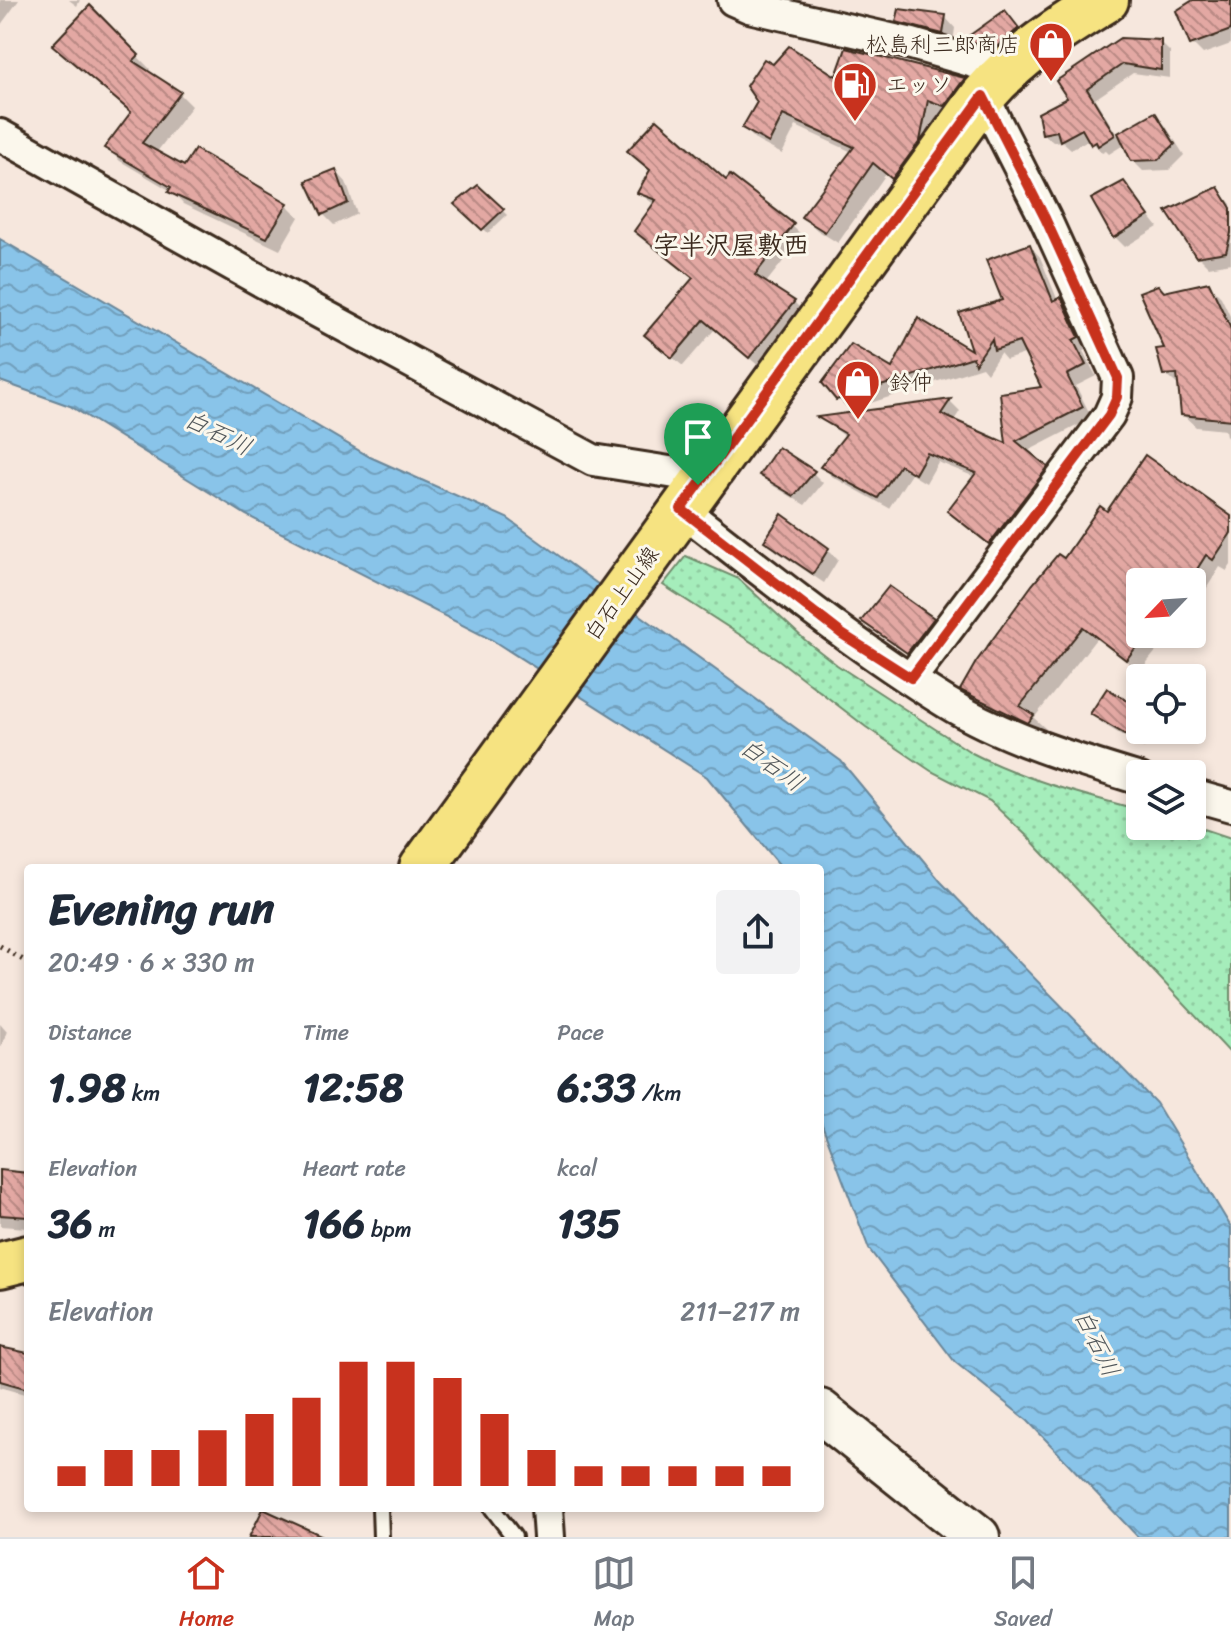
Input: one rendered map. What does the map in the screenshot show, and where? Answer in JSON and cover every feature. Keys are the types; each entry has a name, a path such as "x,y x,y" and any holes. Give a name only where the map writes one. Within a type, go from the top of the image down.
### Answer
{"main road":[{"name":"白石上山線","path":"425,864 994,84 1078,7"},
{"path":"0,1265 24,1259"},
{"path":"824,1414 978,1537"}],"street":[{"path":"744,2 912,44 994,84 1045,218 1118,378 1117,397 1109,415 911,678"},
{"path":"0,135 279,291 593,460 682,474 682,509 842,634 949,704 1009,733 1126,775"},
{"path":"1206,799 1231,806"},
{"path":"547,1512 549,1537"}],"lane":[{"path":"380,1512 381,1537"},
{"path":"495,1512 514,1537"}],"path":[{"path":"0,946 24,961"}],"green space":[{"path":"686,556 739,579 837,665 972,753 1034,779 1126,806 1126,840 1206,840 1206,830 1231,838 1231,1054 1028,837 990,801 931,771 866,727 779,660 663,585"}],"water":[{"name":"白石川","path":"0,239 370,457 507,518 841,761 941,882 1156,1103 1231,1227 1231,1537 1138,1537 1028,1421 955,1362 869,1249 824,1130 824,864 779,864 707,777 492,640 246,515 70,406 0,381"}],"building":[{"path":"1193,0 1231,0 1231,30 1190,45 1176,11"},
{"path":"90,5 139,55 133,61 181,92 142,143 184,166 195,149 288,203 267,238 168,192 171,187 104,148 131,112 52,45"},
{"path":"899,9 946,15 943,34 896,22"},
{"path":"1005,10 1019,28 994,49 963,40"},
{"path":"1120,38 1161,40 1161,70 1123,64 1087,89 1115,135 1098,146 1096,142 1091,145 1082,129 1060,141 1057,131 1042,134 1038,113 1067,98 1056,81"},
{"path":"789,46 836,76 846,48 965,78 944,106 928,100 920,141 892,179 873,163 825,232 801,217 854,147 783,115 769,143 742,128 757,102 746,86 764,59 773,64"},
{"path":"1155,112 1175,144 1158,160 1131,161 1118,133"},
{"path":"657,119 726,180 730,175 794,224 755,275 795,301 749,358 704,320 672,358 644,335 693,278 634,231 656,200 637,193 650,170 627,151"},
{"path":"336,169 348,203 322,215 306,181"},
{"path":"1124,181 1149,216 1113,238 1091,199"},
{"path":"478,185 504,209 482,230 454,204"},
{"path":"1218,187 1231,208 1231,233 1226,252 1196,257 1166,211"},
{"path":"1030,244 1053,301 1061,297 1079,337 1073,340 1086,365 1067,375 1083,407 1016,441 1048,467 989,544 947,511 976,473 927,453 915,474 900,465 878,498 820,467 846,434 817,417 951,399 941,414 1006,443 1000,393 1041,387 1019,342 994,350 992,339 975,364 973,357 836,400 822,383 851,344 892,368 918,318 971,350 959,313 1002,300 986,260"},
{"path":"1209,282 1231,329 1231,420 1181,415 1177,374 1163,375 1156,349 1164,348 1139,292 1158,285 1164,292"},
{"path":"778,447 815,471 794,496 759,475"},
{"path":"1145,455 1231,516 1231,533 1213,560 1206,555 1198,568 1126,568 1126,648 1135,648 1126,660 1083,627 1020,706 1034,715 1028,723 960,690 976,662 1032,585 1058,554 1064,558 1100,506 1107,511"},
{"path":"782,514 829,548 813,574 764,541"},
{"path":"889,586 934,618 907,653 861,621"},
{"path":"1107,688 1126,700 1126,735 1090,714"},
{"path":"0,1170 24,1173 24,1217 0,1215"},
{"path":"0,1347 24,1352 24,1388 0,1381"},
{"path":"262,1512 270,1512 325,1537 249,1537"}],"place":[{"name":"松島利三郎商店","path":"1051,83"},
{"name":"エッソ","path":"855,123"},
{"name":"鈴仲","path":"858,421"}],"district":[{"name":"字半沢屋敷西","path":"731,245"}],"route":[{"path":"983,96 1045,218 1118,378 1117,397 1109,415 911,678 842,634 681,509 698,485 983,96"}]}
